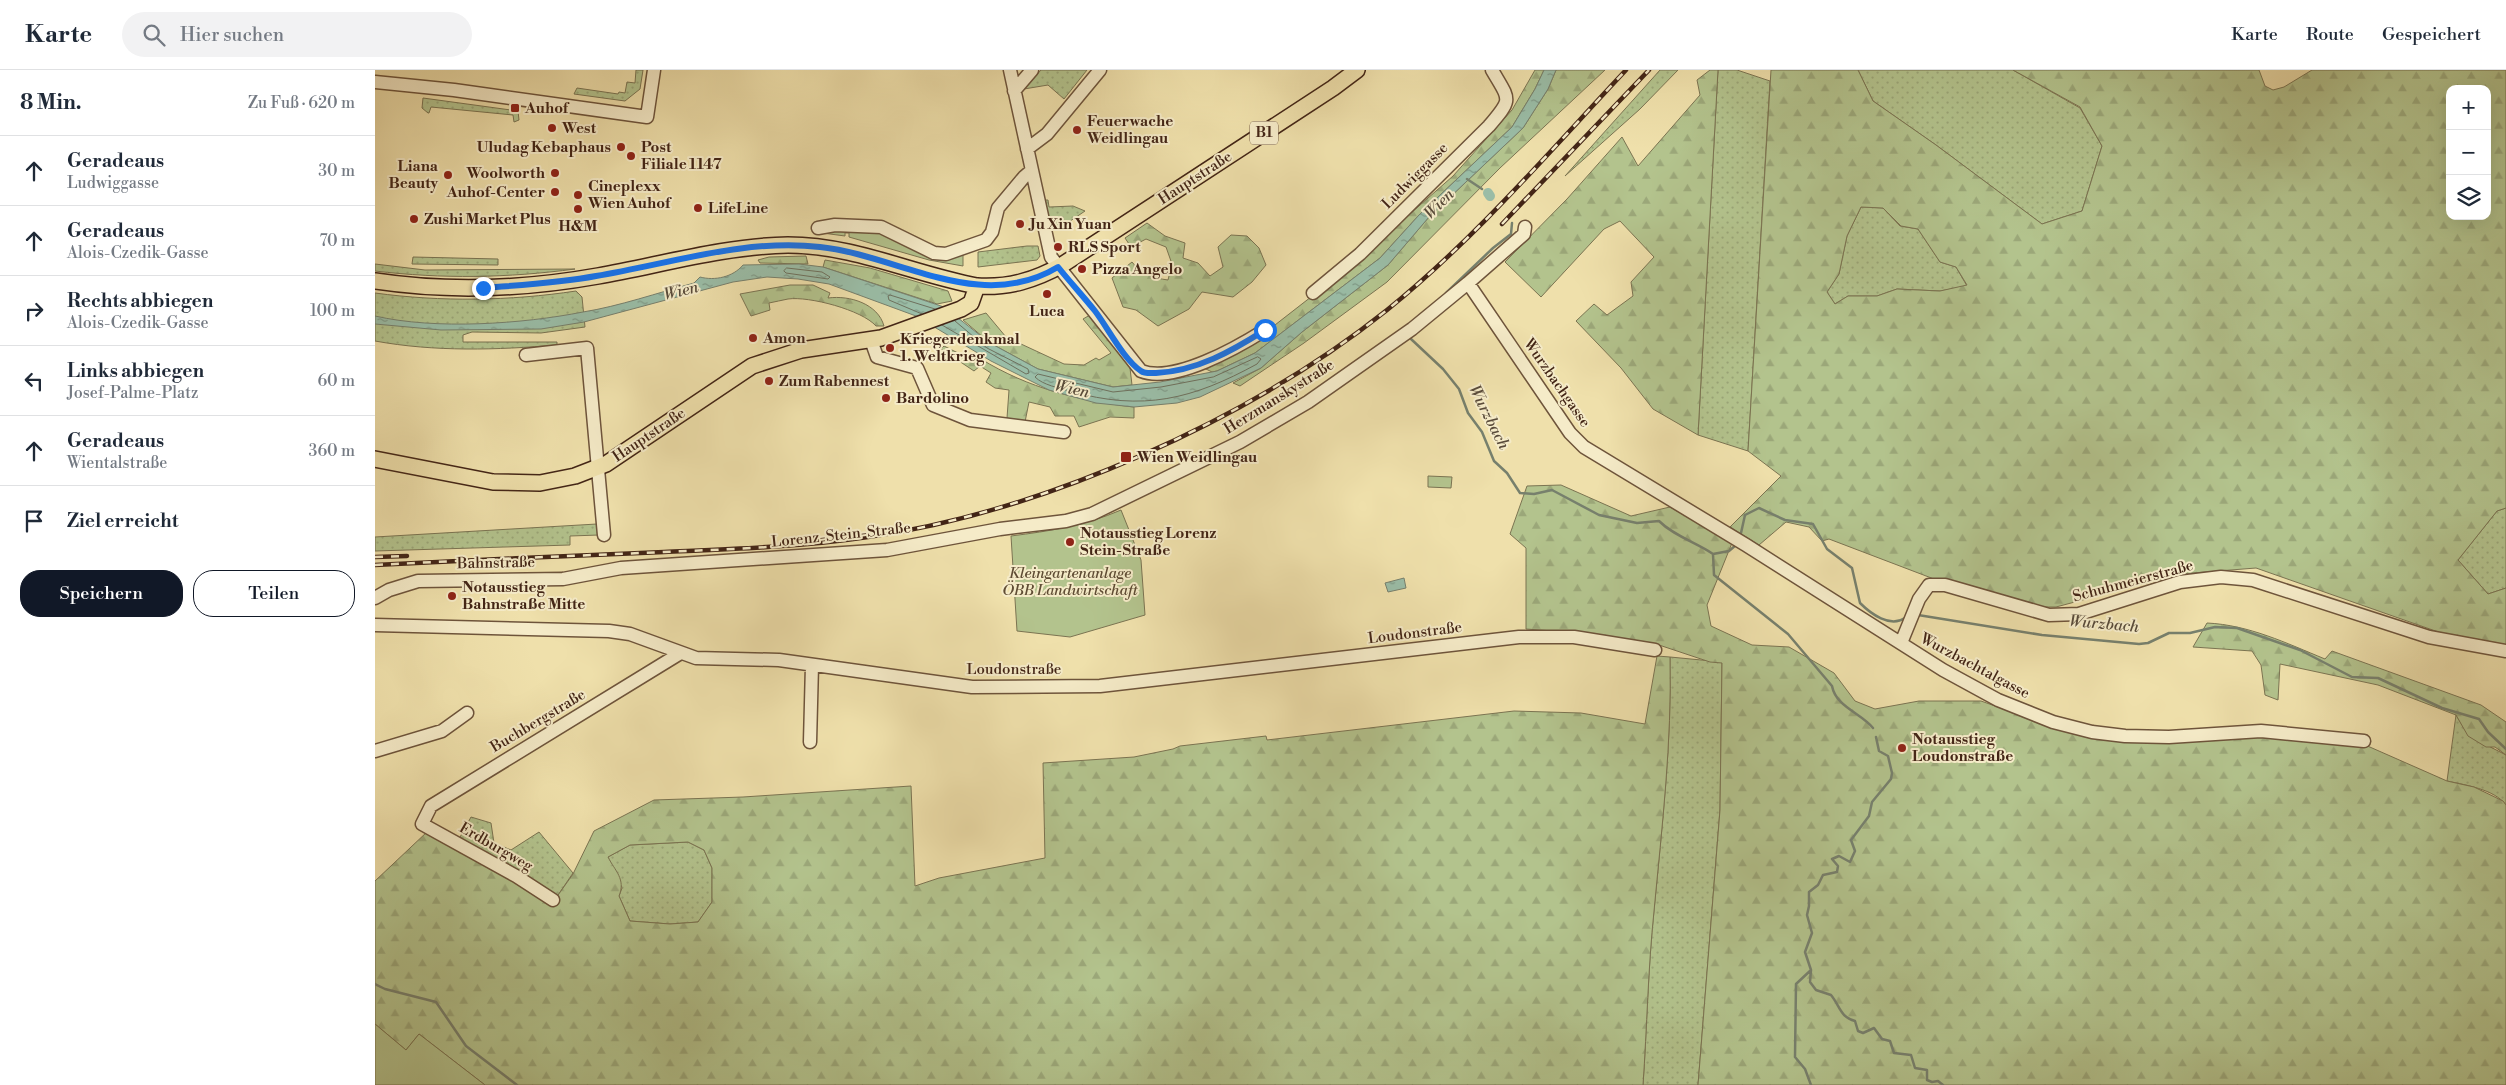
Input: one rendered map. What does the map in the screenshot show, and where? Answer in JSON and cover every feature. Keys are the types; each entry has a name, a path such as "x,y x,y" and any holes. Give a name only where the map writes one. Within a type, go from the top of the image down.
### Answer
{"main road":[{"name":"Hauptstraße","path":"1058,267 1333,88 1357,70"},
{"name":"B1","path":"375,281 447,288 531,285 596,276 746,249 796,245 821,247 859,254 977,286 1013,284 1039,277 1058,267"},
{"name":"Hauptstraße","path":"375,459 455,476 508,483 557,480 598,468 752,366 801,350 871,340 911,327 961,309 971,303 977,286"}],"street":[{"path":"375,82 453,90 647,117 654,70"},
{"path":"1009,70 1048,249 1058,267 1095,310 1141,371 1169,372 1196,366 1233,350 1265,330"},
{"path":"1014,92 1032,70"},
{"path":"1027,149 1047,134 1100,70"},
{"name":"Ludwiggasse","path":"1313,293 1360,254 1507,106 1508,97 1492,70"},
{"path":"818,228 835,225 881,227 934,253 946,254 986,240 992,232 998,208 1024,176 1031,171"},
{"path":"1468,283 1523,234 1525,227"},
{"name":"Herzmanskystraße","path":"1119,502 1240,442 1309,402 1412,329 1468,283"},
{"name":"Wurzbachgasse","path":"1468,283 1570,433 1584,447 1746,545"},
{"path":"871,340 877,356 917,368 933,405 970,420 1064,432"},
{"path":"526,355 587,348 604,535"},
{"name":"Lorenz-Stein-Straße","path":"621,568 887,550 1000,529 1066,521 1092,514 1119,502"},
{"name":"Wurzbachtalgasse","path":"1746,545 1808,586 1903,637 1943,670 1998,700 2053,722 2092,732 2154,738 2261,731 2365,742"},
{"name":"Bahnstraße","path":"375,598 389,590 418,581 563,579 621,568"},
{"name":"Schuhmeierstraße","path":"1903,637 1919,598 1929,585 1945,585 2049,615 2079,614 2181,582 2221,577 2253,580 2429,637 2506,652"},
{"name":"Loudonstraße","path":"375,626 609,631 630,634 679,654 696,658 779,660 972,687 1100,686 1519,637 1574,637 1655,650"},
{"name":"Buchbergstraße","path":"422,824 431,806 679,654"},
{"path":"810,742 812,665"},
{"path":"375,751 442,731 467,713"},
{"name":"Erdburgweg","path":"422,824 516,876 553,900"}],"green space":[{"path":"636,70 643,70 640,89 625,101 574,94 577,88 618,94 619,92 625,93 627,82 635,83"},
{"path":"1041,70 1087,70 1064,99 1048,85 1024,89"},
{"path":"1535,70 1544,70 1512,127 1419,215 1380,258 1255,353 1217,371 1212,372 1204,368 1248,346 1352,265 1453,176 1512,110"},
{"path":"1556,70 1605,70 1500,168 1387,282 1304,343 1240,386 1233,383 1261,368 1302,332 1388,265 1429,217 1523,128 1548,89"},
{"path":"1660,70 1678,70 1640,109 1565,176"},
{"path":"1710,70 1718,70 1698,435 1653,409 1621,368 1576,321 1594,304 1607,315 1633,296 1631,282 1654,257 1620,221 1604,229 1541,297 1505,262 1567,199 1622,137 1638,166 1700,95 1697,80"},
{"path":"1718,70 1737,70 1770,81 1748,451 1698,435"},
{"path":"1771,70 1858,70 1873,101 2042,224 2082,211 2102,146 2080,107 2013,70 2259,70 2265,86 2273,90 2284,87 2312,70 2506,70 2506,508 2497,511 2458,560 2488,594 2506,588 2506,645 2444,634 2256,568 2180,574 2056,607 2036,607 1934,579 1829,539 1822,541 1809,527 1786,522 1759,545 1730,527 1781,476 1748,451","holes":["1861,207 1883,208 1901,226 1918,229 1940,262 1956,267 1967,285 1940,291 1897,289 1877,296 1848,296 1835,304 1827,292 1839,274 1847,236"]},
{"path":"1858,70 2013,70 2080,108 2102,146 2082,211 2042,224 1873,101"},
{"path":"423,98 518,111 519,120 514,122 513,115 431,107 428,113 422,108"},
{"path":"1045,200 1048,200 1049,207 1073,206 1085,211 1060,228 1051,228"},
{"path":"1861,207 1883,208 1900,226 1918,229 1940,262 1956,267 1967,286 1940,291 1897,289 1877,296 1848,296 1835,304 1827,292 1839,274 1847,236"},
{"path":"1147,223 1165,236 1185,243 1183,258 1198,263 1210,276 1223,267 1218,247 1231,235 1247,236 1259,248 1266,265 1252,282 1233,297 1202,292 1189,309 1158,326 1136,310 1123,307 1112,278 1132,262 1139,270 1148,275 1168,280 1172,264 1166,247 1146,239 1131,247 1125,238"},
{"path":"836,228 883,231 920,250 963,253 963,266 929,260 849,237 849,233 845,233 845,236 815,232"},
{"path":"1038,246 1040,256 1037,260 978,267 978,252"},
{"path":"806,256 808,264 760,263 758,260 769,257"},
{"path":"413,257 498,259 498,265 412,264"},
{"path":"825,260 870,268 948,291 952,301 937,304 823,267"},
{"path":"375,264 425,270 575,269 500,276 450,276 375,271"},
{"path":"790,285 813,285 830,293 828,298 845,298 862,303 876,312 884,326 876,326 869,320 835,305 797,299 769,303 770,310 751,316 740,294"},
{"path":"576,291 582,297 585,327 541,333 472,332 463,335 463,342 557,342 557,345 466,349 420,347 375,341 375,293 425,298 475,299 526,297"},
{"path":"986,313 1006,337 1064,364 1084,365 1096,358 1099,360 1111,353 1083,319 1090,315 1130,368 1132,385 1113,387 1038,369 990,343 963,320"},
{"path":"944,346 976,362 981,359 1017,378 1055,392 1094,401 1134,407 1134,418 1110,417 1079,427 1074,416 1055,416 1050,407 1029,402 1025,422 1007,418 1009,390 995,388 986,382 991,373 980,366 974,371 941,349"},
{"path":"1428,476 1452,477 1451,488 1428,487"},
{"path":"1561,485 1631,516 1670,507 1732,543 1707,605 1711,626 1752,645 1789,647 1834,673 1855,701 1875,709 1919,701 1981,701 2068,732 2159,739 2269,732 2363,744 2447,781 2474,787 2503,801 2506,805 2506,1085 1698,1085 1720,810 1722,663 1710,662 1659,645 1567,632 1526,629 1526,548 1510,534 1527,486"},
{"path":"2506,508 2506,588 2488,594 2458,560 2497,511"},
{"name":"Kleingartenanlage ÖBB Landwirtschaft","path":"1121,510 1141,560 1145,615 1070,637 1017,631 1011,536 1067,527 1107,516"},
{"path":"597,524 599,535 570,536 570,545 375,551 375,537"},
{"path":"2207,623 2223,624 2253,631 2325,659 2332,651 2481,705 2506,722 2506,755 2495,747 2486,747 2468,736 2456,715 2378,685 2280,664 2278,700 2265,695 2261,665 2252,651 2193,647"},
{"path":"1657,656 1670,657 1668,752 1650,954 1643,1085 485,1085 419,1034 406,1050 375,1024 375,881 428,831 556,898 573,874 594,831 654,800 743,797 911,786 915,886 939,878 1045,858 1043,763 1134,757 1180,746 1266,736 1267,740 1514,711 1581,713 1645,724","holes":["688,842 704,850 712,868 712,902 698,922 670,924 630,921 619,896 621,890 620,880 608,857 630,845"]},
{"path":"1670,657 1722,662 1720,809 1698,1085 1643,1085 1650,954 1668,752"},
{"path":"2456,715 2469,736 2506,755 2506,805 2487,791 2447,781"},
{"path":"471,817 491,823 494,843 511,850 539,832 573,873 556,898 459,839"},
{"path":"688,842 704,850 712,868 712,902 698,922 670,924 630,921 619,896 622,888 608,857 630,845"},
{"path":"375,1024 406,1050 419,1034 485,1085 375,1085"}],"water":[{"name":"Wien","path":"1544,70 1556,70 1548,89 1523,128 1429,217 1388,265 1302,332 1261,368 1200,397 1177,403 1134,407 1096,403 1049,390 991,361 916,316 829,284 798,279 767,277 733,282 584,322 541,329 441,330 375,324 375,316 425,323 452,324 533,320 597,309 639,299 694,283 700,277 723,277 743,265 799,264 823,267 944,307 990,343 1038,369 1113,387 1160,382 1217,371 1255,353 1380,258 1419,215 1512,127"},
{"path":"1404,578 1406,588 1388,592 1385,583"}],"waterway":[{"name":"Wurzbach","path":"1467,179 1482,189"},
{"name":"Wurzbach","path":"1446,293 1493,248 1511,234 1512,223"},
{"name":"Wurzbach","path":"1411,339 1443,369 1459,389 1468,413 1482,432 1494,461 1507,473 1520,493 1534,494 1552,490 1599,515 1637,523 1659,521 1671,531 1713,554 1729,551 1736,545"},
{"name":"Wurzbach","path":"1741,533 1745,515 1759,508 1785,520 1813,524 1827,549 1852,568 1860,603 1875,615 1887,621 1899,621 1905,618"},
{"path":"1713,554 1714,575 1788,634 1832,686 1838,699 1873,728"},
{"name":"Wurzbach","path":"1918,615 2042,635 2139,644 2148,643 2169,633 2190,633 2215,627 2237,628 2300,650 2352,677 2378,678 2442,708 2479,719 2488,732 2506,749"},
{"path":"1876,737 1879,751 1888,756 1892,773 1891,779 1872,802 1869,816 1851,840 1855,851 1850,862 1839,856 1832,859 1838,866 1837,872 1823,875 1818,885 1809,892 1807,915 1812,933 1805,952 1811,970 1810,982 1816,990 1831,995 1843,1014 1855,1021 1858,1031 1863,1033 1874,1028 1882,1039 1890,1041 1894,1053 1911,1055 1915,1068 1927,1070 1927,1080 1932,1082 1938,1081 1943,1085"},
{"path":"1811,970 1796,984 1795,1057 1805,1069 1811,1085"},
{"path":"375,984 385,989 436,1002 466,1046 517,1085"}],"railway":[{"path":"375,565 741,549 843,540 935,525 1004,506 1073,483 1141,455 1208,424 1272,388 1332,350 1387,310 1451,254 1481,224 1626,70"},
{"path":"1502,224 1649,70"},
{"path":"375,557 407,556"}],"place":[{"name":"Auhof","path":"515,108"},
{"name":"West","path":"552,128"},
{"name":"Feuerwache Weidlingau","path":"1077,130"},
{"name":"Uludag Kebaphaus","path":"621,147"},
{"name":"Post Filiale 1147","path":"631,156"},
{"name":"Woolworth","path":"555,173"},
{"name":"Liana Beauty","path":"448,175"},
{"name":"Auhof-Center","path":"555,192"},
{"name":"Cineplexx Wien Auhof","path":"578,195"},
{"name":"LifeLine","path":"698,208"},
{"name":"H&M","path":"578,209"},
{"name":"Zushi Market Plus","path":"414,219"},
{"name":"Ju Xin Yuan","path":"1020,224"},
{"name":"RLS Sport","path":"1058,247"},
{"name":"Pizza Angelo","path":"1082,269"},
{"name":"Luca","path":"1047,294"},
{"name":"Amon","path":"753,338"},
{"name":"Kriegerdenkmal 1. Weltkrieg","path":"890,348"},
{"name":"Zum Rabennest","path":"769,381"},
{"name":"Bardolino","path":"886,398"},
{"name":"Wien Weidlingau","path":"1126,457"},
{"name":"Notausstieg Lorenz Stein-Straße","path":"1070,542"},
{"name":"Notausstieg Bahnstraße Mitte","path":"452,596"},
{"name":"Notausstieg Loudonstraße","path":"1902,748"}],"route":[{"path":"483,288 531,285 588,278 746,249 804,245 866,255 952,281 977,286 993,287 1013,284 1039,277 1058,267 1095,310 1129,357 1141,371 1146,373 1169,372 1196,366 1233,350 1265,330"}]}
